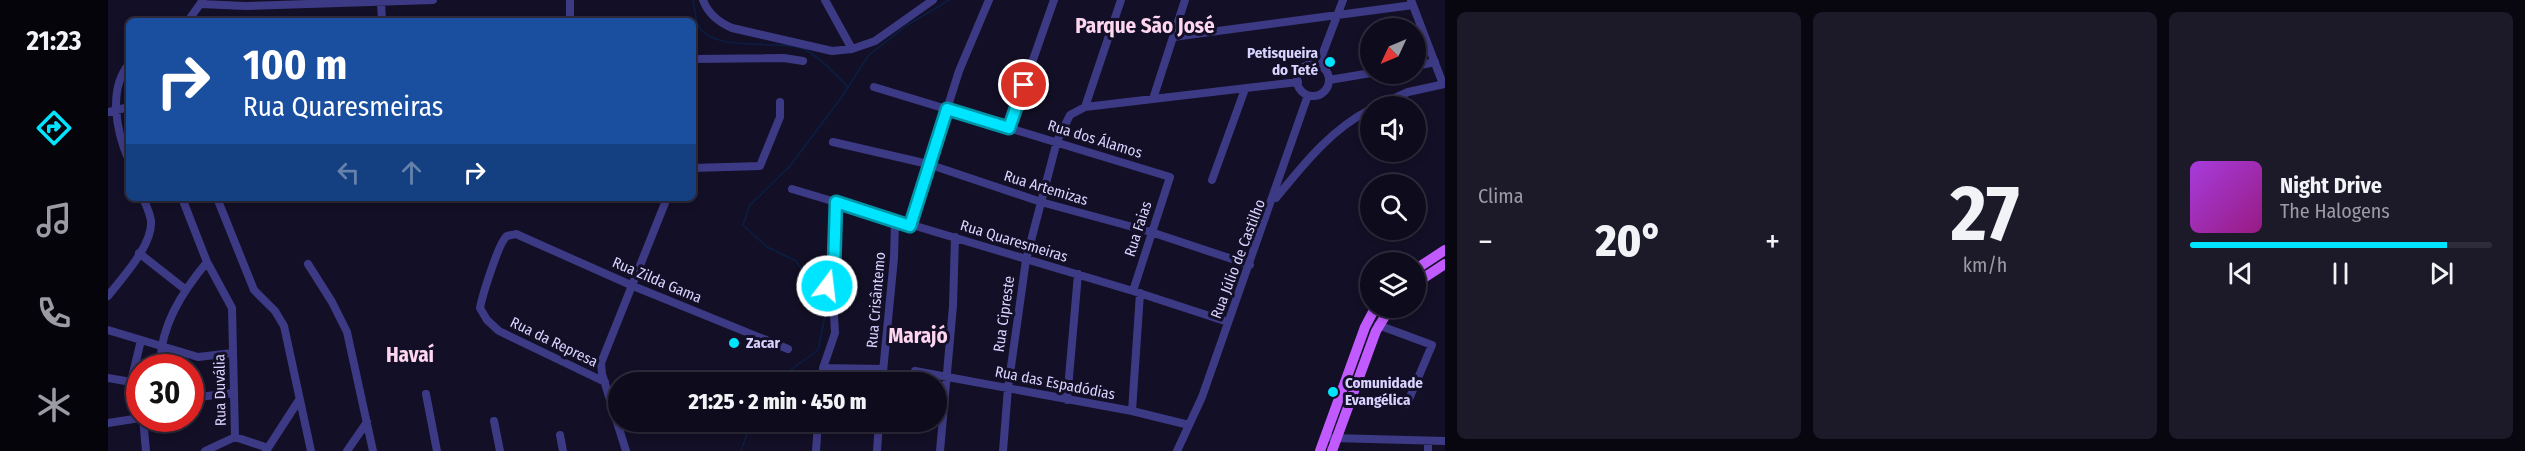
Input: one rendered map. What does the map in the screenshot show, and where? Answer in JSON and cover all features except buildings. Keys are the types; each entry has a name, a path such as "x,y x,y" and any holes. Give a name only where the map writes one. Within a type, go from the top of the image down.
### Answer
{"main road":[{"path":"1426,262 1445,250"},
{"path":"1426,276 1445,264"},
{"path":"1320,451 1370,318"},
{"path":"1332,451 1377,328 1384,318"},
{"path":"1365,327 1377,328"}],"street":[{"path":"190,18 202,2 381,3 429,0"},
{"path":"570,0 570,18"},
{"path":"703,0 709,13 720,23 732,28 832,51 852,49 875,41 933,0"},
{"path":"825,0 852,49"},
{"path":"910,226 959,71 989,0"},
{"path":"1009,128 1054,0"},
{"path":"1121,0 1085,106 1298,81"},
{"path":"1153,99 1185,0"},
{"path":"1318,66 1342,0"},
{"path":"1173,37 1412,2 1444,84 1399,96"},
{"path":"381,3 382,18"},
{"path":"696,59 784,58 804,61"},
{"path":"1426,64 1436,62"},
{"path":"1318,66 1324,69 1329,80 1325,91 1314,96 1301,90 1298,81 1300,72 1304,68 1318,66"},
{"path":"126,67 117,77 112,90 109,113 126,154"},
{"path":"1329,80 1360,75"},
{"name":"Rua dos Álamos","path":"874,87 1170,177"},
{"path":"1212,180 1245,89"},
{"path":"1271,203 1308,95"},
{"path":"696,168 760,166 780,117 780,102"},
{"name":"Rua Cipreste","path":"1003,451 1008,388 1026,260 1057,141 1070,115 1085,106"},
{"path":"109,113 126,107"},
{"name":"Rua Júlio de Castilho","path":"1177,451 1202,398 1271,203 1317,150 1333,135 1360,117"},
{"name":"Rua Artemizas","path":"833,142 928,164 1041,202 1151,232 1250,265"},
{"name":"Rua Faias","path":"1132,411 1137,292 1151,232 1170,177"},
{"name":"Rua Quaresmeiras","path":"792,189 910,226 1078,274 1228,322"},
{"path":"108,296 139,253 151,226 151,219 144,201"},
{"path":"162,354 169,321 186,290 207,262 183,201"},
{"path":"218,201 255,290 275,311 284,326 310,451"},
{"path":"626,451 602,374 601,363 666,201"},
{"path":"823,372 835,333 834,316 827,286 834,267 836,202"},
{"name":"Rua Crisântemo","path":"883,372 893,268 895,221"},
{"name":"Rua Zilda Gama","path":"516,234 633,286 788,349"},
{"name":"Rua da Represa","path":"516,234 506,236 501,243 484,289 480,308 487,320 499,331 605,382"},
{"path":"946,372 953,306 955,237"},
{"path":"139,253 186,290"},
{"name":"Rua Duvália","path":"207,262 232,308 235,436 266,449"},
{"path":"308,264 332,302 347,332 373,451"},
{"path":"1067,399 1078,274"},
{"path":"1377,328 1432,345 1407,404"},
{"path":"108,330 198,357 232,353"},
{"path":"138,354 141,340"},
{"path":"823,368 883,369"},
{"name":"Rua das Espadódias","path":"915,371 923,372"},
{"name":"Rua das Espadódias","path":"947,375 1132,411 1189,426"},
{"path":"108,378 126,381"},
{"path":"204,396 233,393"},
{"path":"426,394 437,451"},
{"path":"266,449 299,400"},
{"path":"108,423 126,420"},
{"path":"494,421 500,451"},
{"path":"346,451 367,422"},
{"path":"143,432 146,451"},
{"path":"816,451 818,432"},
{"path":"877,451 878,432"},
{"path":"940,451 942,432"},
{"path":"560,435 564,451"},
{"path":"205,451 235,436"},
{"path":"1325,436 1336,440 1445,441"},
{"path":"1428,441 1428,451"}],"waterway":[{"path":"693,0 697,23 704,33 715,39 729,42 801,48 820,60 847,86"},
{"path":"788,372 818,350 825,316 815,289 796,261 767,247 743,225 750,205 790,166 841,98 868,56 906,26 949,0"},
{"path":"741,451 748,432"}],"place":[{"name":"Petisqueira do Teté","path":"1330,62"},
{"name":"Zacar","path":"734,343"},
{"name":"Comunidade Evangélica","path":"1333,392"}],"district":[{"name":"Parque São José","path":"1145,26"},
{"name":"Marajó","path":"918,336"},
{"name":"Havaí","path":"410,355"}],"route":[{"path":"827,286 834,267 836,202 910,226 947,109 1009,128 1024,85"}]}
